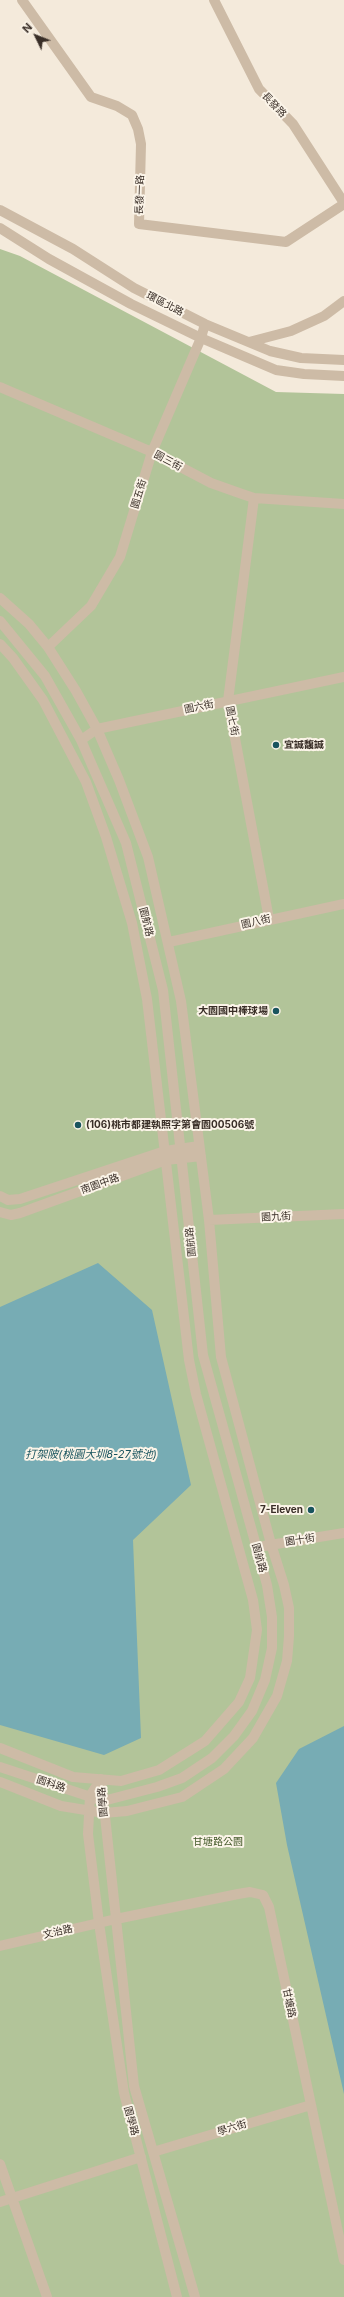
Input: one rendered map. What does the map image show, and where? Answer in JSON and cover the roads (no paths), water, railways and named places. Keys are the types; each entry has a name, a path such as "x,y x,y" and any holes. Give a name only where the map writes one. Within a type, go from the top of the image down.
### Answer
{"street":[{"name":"長發一路","path":"22,0 91,97 117,106 132,116 138,129 141,144 139,224 286,242 344,203"},
{"name":"長發路","path":"214,0 259,89 293,124 344,203"},
{"name":"環區北路","path":"0,210 73,249 134,288 205,324 270,351 301,358 344,360"},
{"name":"環區北路","path":"0,228 96,285 201,338 276,370 304,374 344,376"},
{"path":"249,342 291,331 324,316 344,302"},
{"name":"園五街","path":"48,647 91,606 120,557 152,452 201,338 205,324"},
{"name":"園三街","path":"0,387 152,452 211,483 254,498 344,504"},
{"name":"園七街","path":"254,498 228,701 269,919"},
{"path":"0,598 29,624 48,647 76,691 97,729 119,780 148,857 169,942 181,1001 209,1220 222,1357 289,1608 287,1661 277,1696 264,1722 253,1738 224,1769 194,1790 182,1797 158,1804 104,1813 89,1812 62,1806 0,1782"},
{"name":"園航路","path":"0,621 45,676 81,740 126,843 147,921 163,990 203,1354 267,1585 272,1617 272,1648 265,1680 252,1711 234,1736 212,1758 182,1778 157,1787 103,1801"},
{"path":"0,644 31,683 61,733 86,782 108,843 132,923 146,992 189,1360 196,1394 253,1600 257,1630 250,1678 239,1702 205,1741 158,1770 121,1781 73,1777 0,1748"},
{"name":"園六街","path":"81,740 97,729 344,677"},
{"name":"園八街","path":"169,942 269,919 344,904"},
{"name":"南園中路","path":"0,1196 8,1200 20,1200 166,1156 200,1151"},
{"name":"南園中路","path":"0,1212 11,1215 20,1213 166,1156"},
{"name":"園九街","path":"209,1220 344,1214"},
{"name":"園十街","path":"257,1549 271,1544 344,1533"},
{"name":"園科路","path":"0,1767 103,1801"},
{"name":"園學路","path":"102,1779 90,1796 88,1834 99,1923 124,2093 177,2297"},
{"name":"園學路","path":"102,1779 104,1813 134,2086 195,2297"},
{"name":"甘塘路","path":"116,1919 250,1892 263,1895 269,1907 344,2260"},
{"name":"文治路","path":"0,1946 116,1919"},
{"name":"學六街","path":"153,2152 311,2105"},
{"path":"0,2202 141,2157"},
{"path":"0,2164 47,2297"}],"water":[{"name":"打架陂(桃園大圳8-27號池)","path":"98,1263 152,1310 191,1485 133,1540 141,1738 104,1755 0,1725 0,1307"},
{"path":"344,1726 344,2094 287,1845 276,1783 299,1749"}],"place":[{"name":"宜誠馥誠","path":"276,745"},
{"name":"大園國中棒球場","path":"276,1011"},
{"name":"(106)桃市都建執照字第會園00506號","path":"78,1125"},
{"name":"7-Eleven","path":"311,1510"}],"park label":[{"name":"甘塘路公園","path":"218,1842"}]}
